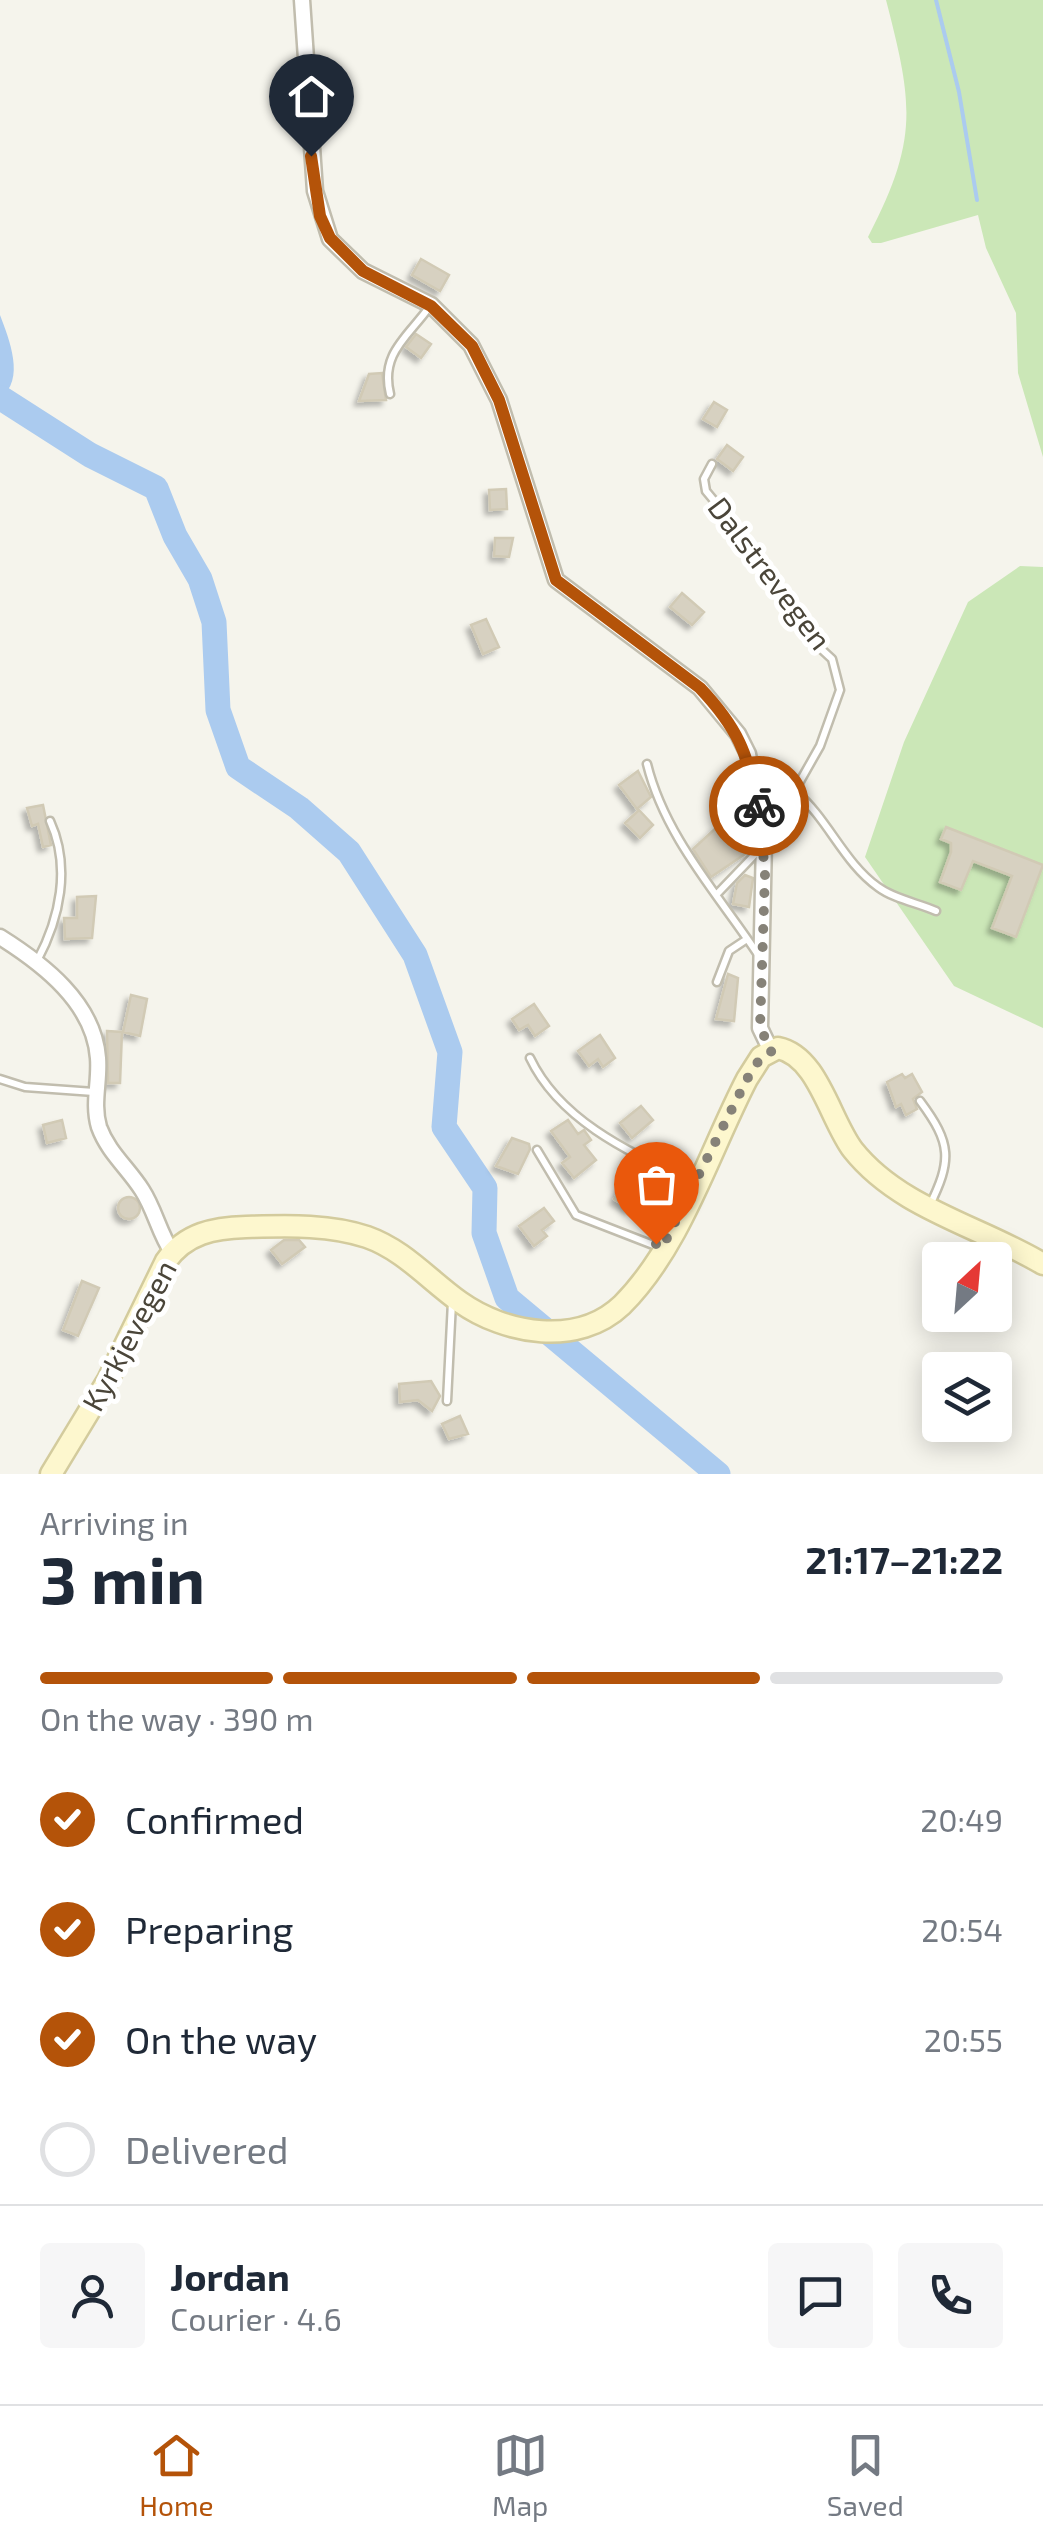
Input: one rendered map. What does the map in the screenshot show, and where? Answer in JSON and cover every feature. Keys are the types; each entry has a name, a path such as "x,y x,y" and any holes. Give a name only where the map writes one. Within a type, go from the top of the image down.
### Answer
{"main road":[{"name":"Kyrkjevegen","path":"51,1474 108,1380 172,1252 206,1231 336,1230 366,1237 398,1252 452,1296 502,1323 536,1331 571,1330 594,1324 622,1304 662,1248 747,1079 761,1057 772,1051"},
{"path":"772,1051 791,1051 801,1057 850,1147 892,1189 980,1229 1043,1264"}],"street":[{"name":"Dalstrevegen","path":"302,0 315,192 330,238 363,271 431,306 464,337 488,378 556,580 700,688 720,709 748,754 764,846 760,1028 772,1051"},
{"path":"0,937 37,960 86,1018 98,1058 95,1093 100,1131 144,1192 156,1227 172,1252"}],"lane":[{"path":"390,394 386,371 392,351 431,306"},
{"name":"Dalstrevegen","path":"712,464 704,478 706,491 740,531 807,636 832,659 839,674 834,712 796,792 764,846 718,894"},
{"path":"648,764 658,805 761,962"},
{"path":"796,792 813,806 864,876 882,891 936,912"},
{"path":"37,960 53,926 61,891 57,836 50,821"},
{"path":"716,982 729,950 747,938"},
{"path":"530,1058 549,1088 598,1132 696,1183"},
{"path":"0,1079 25,1087 95,1093"},
{"path":"920,1102 936,1123 947,1156 944,1175 929,1208"},
{"path":"537,1150 576,1215 662,1248"},
{"path":"446,1401 452,1296"}],"green space":[{"path":"886,0 1043,0 1043,457 1018,373 1016,313 986,248 978,215 881,243 872,243 868,237 896,173 906,121 902,67"},
{"path":"1020,566 1043,567 1043,1028 954,986 865,857 904,742 968,602"}],"water":[{"path":"0,315 14,370 8,390 0,398"}],"building":[{"path":"421,259 449,275 440,291 412,275"},
{"path":"416,334 431,344 421,358 406,347"},
{"path":"382,373 386,400 359,401 369,374"},
{"path":"714,402 727,410 717,427 703,419"},
{"path":"727,445 743,457 733,471 717,459"},
{"path":"506,489 507,509 490,510 489,490"},
{"path":"495,538 513,538 509,557 494,556"},
{"path":"682,593 704,612 692,625 670,607"},
{"path":"486,619 499,647 483,654 471,625"},
{"path":"638,771 651,797 637,809 619,785"},
{"path":"43,805 51,845 43,847 38,824 32,826 27,808"},
{"path":"639,810 653,825 640,838 625,823"},
{"path":"717,827 724,840 743,841 748,852 711,877 693,849"},
{"path":"946,827 1043,865 1016,937 992,928 1012,876 973,861 961,890 940,882 951,852 951,843 941,839"},
{"path":"745,875 753,878 749,907 733,904 737,883"},
{"path":"96,896 92,938 65,939 64,918 77,918 77,897"},
{"path":"728,974 738,978 734,1021 716,1019"},
{"path":"131,995 147,999 140,1036 123,1032"},
{"path":"534,1004 549,1026 535,1036 528,1025 519,1030 512,1019"},
{"path":"107,1031 122,1032 120,1083 108,1083"},
{"path":"600,1035 615,1058 603,1067 598,1059 589,1066 578,1051"},
{"path":"902,1074 905,1078 912,1074 922,1092 913,1099 917,1109 906,1115 901,1104 896,1107 887,1082"},
{"path":"641,1106 653,1120 632,1138 620,1123"},
{"path":"62,1120 66,1138 47,1143 43,1125"},
{"path":"568,1120 578,1134 584,1130 591,1140 584,1145 596,1160 574,1178 562,1163 570,1157 551,1131"},
{"path":"512,1138 529,1144 530,1149 518,1174 496,1166"},
{"path":"631,1173 643,1181 648,1174 662,1182 651,1205 638,1196 630,1209 614,1199"},
{"path":"129,1197 137,1200 137,1216 129,1219 121,1216 118,1208 121,1200"},
{"path":"544,1208 554,1221 542,1230 547,1236 534,1246 519,1226"},
{"path":"284,1240 299,1240 305,1247 282,1264 271,1250"},
{"path":"82,1281 99,1288 78,1336 63,1330"},
{"path":"431,1381 440,1396 432,1411 418,1400 400,1402 399,1384"},
{"path":"460,1416 468,1434 449,1439 442,1424"}],"waterway":[{"path":"936,0 959,92 977,200"},
{"path":"1,398 90,455 156,488 175,536 200,579 214,622 218,710 238,767 299,808 349,852 415,955 450,1052 444,1127 485,1188 484,1233 507,1298 718,1474"}],"way so far":[{"path":"656,1244 662,1248 747,1079 761,1057 772,1051 760,1028 765,874 759,806"}],"route":[{"path":"311,156 320,216 344,256 363,271 431,306 472,346 499,400 556,580 700,688 720,709 748,754 759,806"}]}
